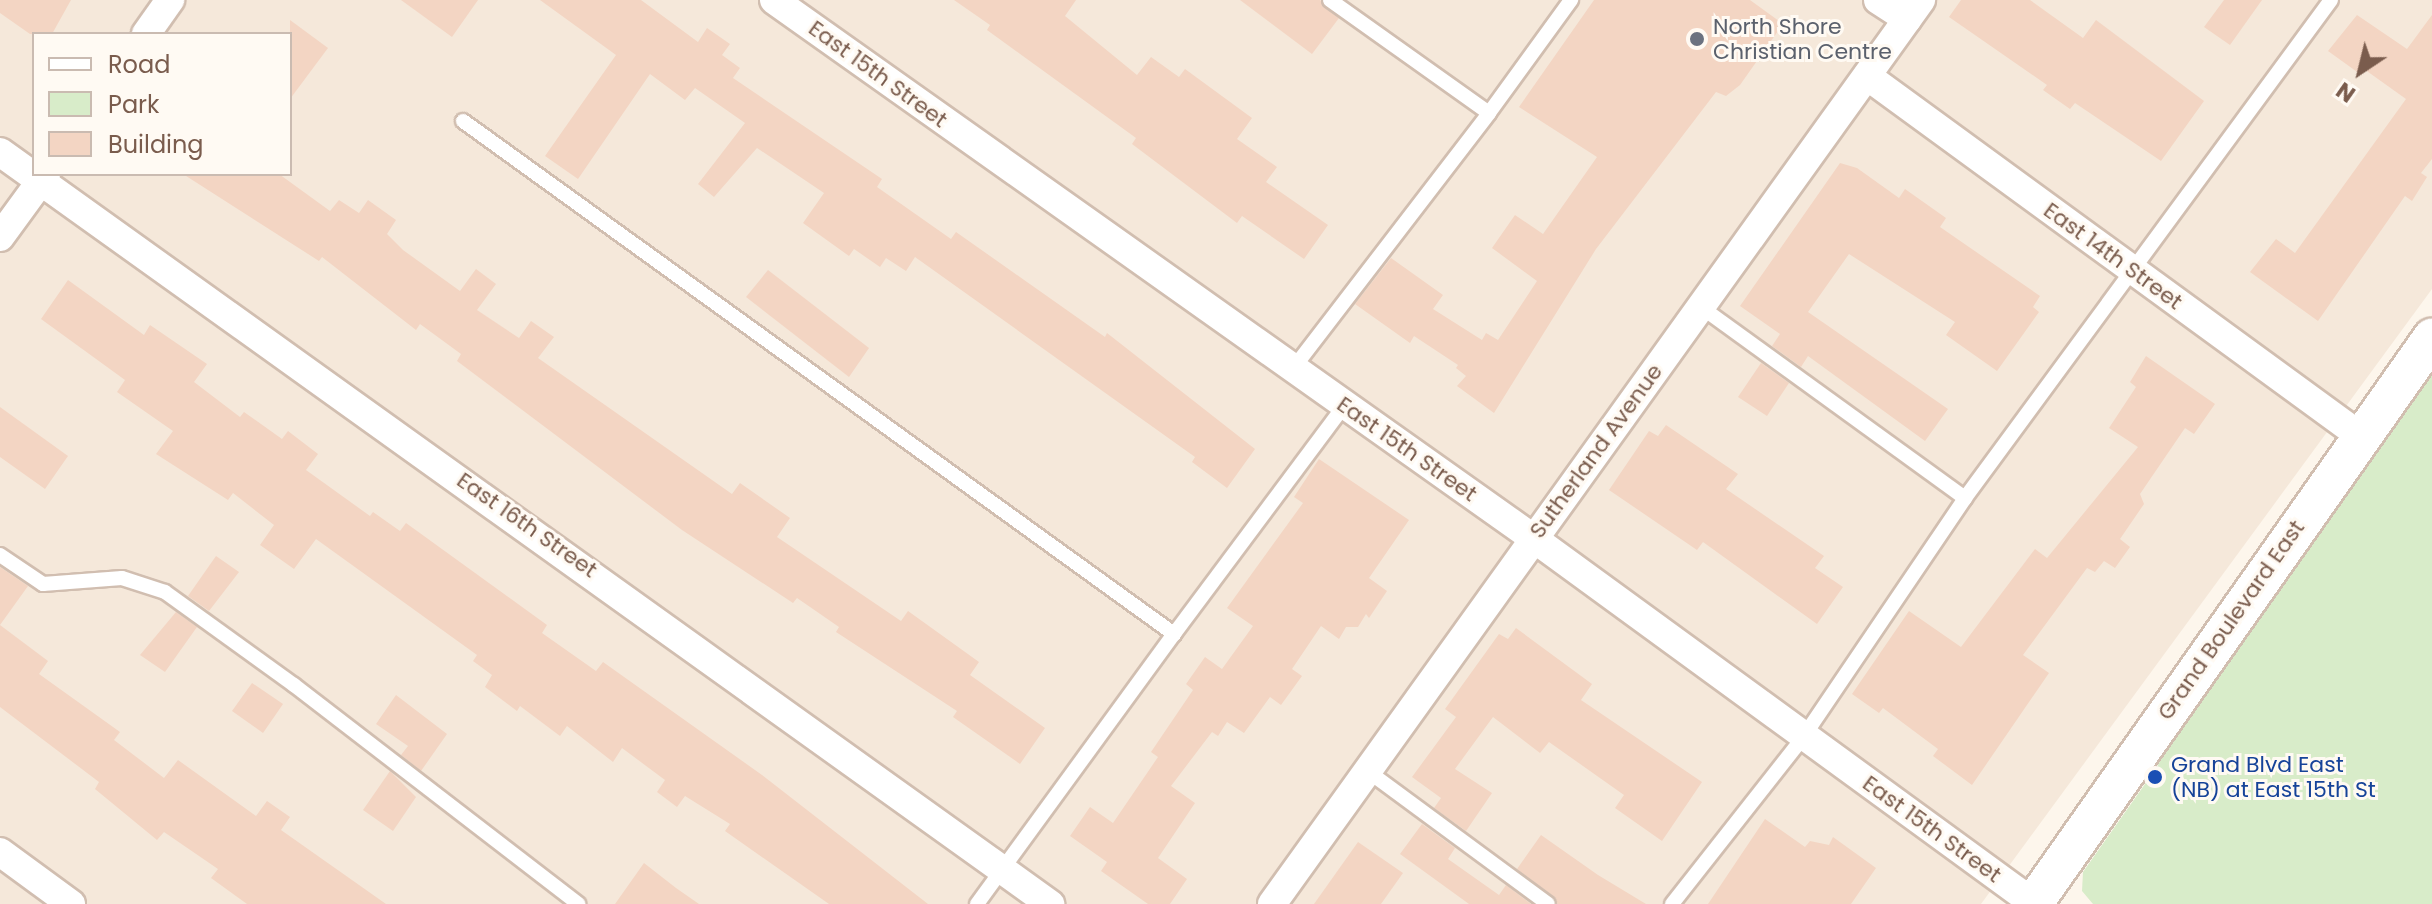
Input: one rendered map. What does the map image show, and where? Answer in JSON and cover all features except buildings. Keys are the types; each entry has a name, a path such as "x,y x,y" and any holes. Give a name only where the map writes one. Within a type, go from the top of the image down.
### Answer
{"main road":[{"name":"Grand Boulevard East","path":"2034,904 2359,435 2432,338"}],"street":[{"path":"147,32 170,0"},
{"name":"East 15th Street","path":"774,0 1292,371 1533,538 2034,904"},
{"path":"1878,0 1914,10"},
{"name":"Sutherland Avenue","path":"1272,904 1365,768 1914,10"},
{"name":"East 14th Street","path":"1867,76 2359,435"},
{"name":"East 16th Street","path":"0,152 32,171"},
{"path":"0,237 43,178"},
{"name":"East 16th Street","path":"43,178 1050,904"},
{"path":"0,852 71,904"}],"lane":[{"path":"1330,0 1489,113"},
{"path":"1292,371 1571,0"},
{"path":"1672,904 1804,736 1965,498 2331,0"},
{"path":"463,121 1174,634"},
{"path":"1701,307 1965,498"},
{"path":"977,904 1345,405"},
{"path":"0,555 43,584 122,578 165,592 294,685 578,904"},
{"path":"1365,768 1548,904"}],"shaded area":[{"path":"0,0 2432,0 2432,289 1981,904 0,904"}],"green space":[{"path":"2432,369 2432,904 2093,904 2082,891 2083,872 2157,767 2181,716"}],"place":[{"name":"North Shore Christian Centre","path":"1697,39"},
{"name":"Grand Blvd East (NB) at East 15th St","path":"2155,777"}]}
